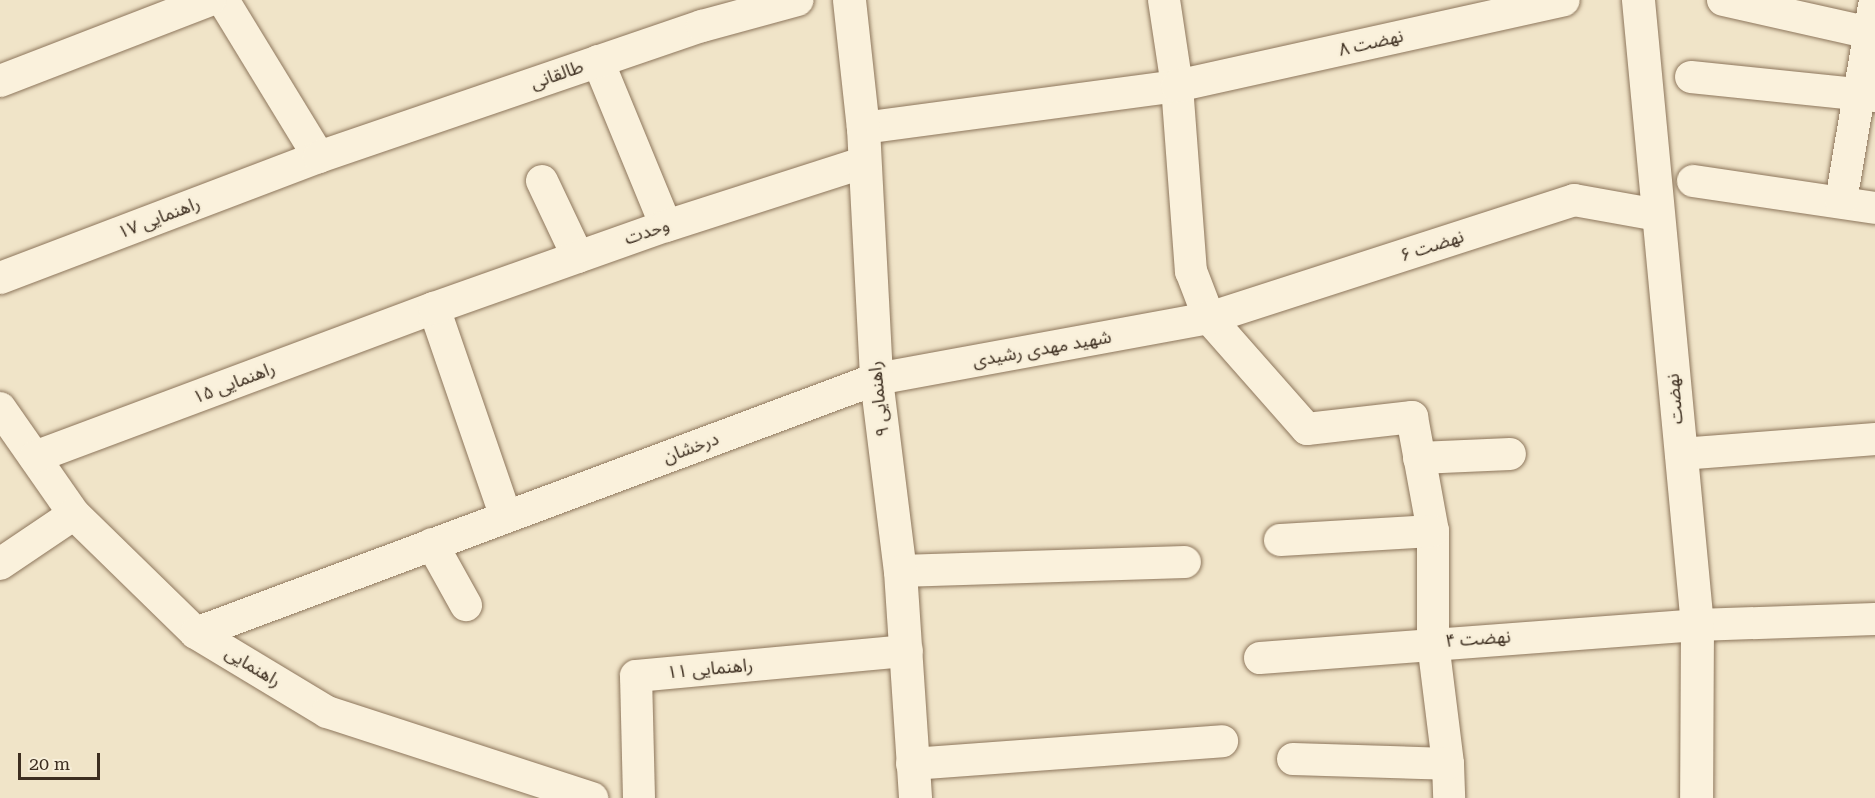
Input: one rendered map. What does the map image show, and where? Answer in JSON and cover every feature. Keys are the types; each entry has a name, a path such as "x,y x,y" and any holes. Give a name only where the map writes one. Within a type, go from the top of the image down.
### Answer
{"street":[{"path":"0,81 210,0"},
{"path":"223,0 319,157"},
{"name":"طالقانی","path":"319,157 702,26 798,0"},
{"name":"راهنمایی ۹","path":"849,0 863,128 862,163 876,379 900,571 915,798"},
{"path":"1164,0 1178,86 1191,271 1209,318 1307,429 1412,417 1433,531 1433,642 1449,764 1449,798"},
{"name":"نهضت ۸","path":"863,128 1178,86 1564,0"},
{"name":"نهضت","path":"1638,0 1697,625 1696,798"},
{"path":"1723,0 1872,33"},
{"path":"1841,201 1867,95 1875,0"},
{"path":"598,61 666,226"},
{"path":"1691,77 1867,95"},
{"name":"راهنمایی ۱۷","path":"0,278 319,157"},
{"name":"وحدت","path":"434,308 666,226 862,163"},
{"path":"542,181 578,257"},
{"path":"1693,181 1841,201 1875,208"},
{"name":"نهضت ۶","path":"1209,318 1574,200 1658,215"},
{"path":"434,308 506,517"},
{"name":"راهنمایی ۱۵","path":"35,457 434,308"},
{"name":"شهید مهدی رشیدی","path":"876,379 1209,318"},
{"name":"درخشان","path":"196,633 876,379"},
{"name":"راهنمایی","path":"0,408 74,514 196,633 327,712 533,789 592,798"},
{"path":"1681,454 1875,439"},
{"path":"1419,458 1510,454"},
{"path":"0,564 74,514"},
{"path":"1280,540 1433,531"},
{"path":"432,544 466,605"},
{"path":"900,571 1185,562"},
{"name":"نهضت ۴","path":"1260,658 1433,642 1697,625 1875,619"},
{"name":"راهنمایی ۱۱","path":"639,798 636,676 907,651"},
{"path":"912,764 1222,741"},
{"path":"1293,759 1449,764"}]}
